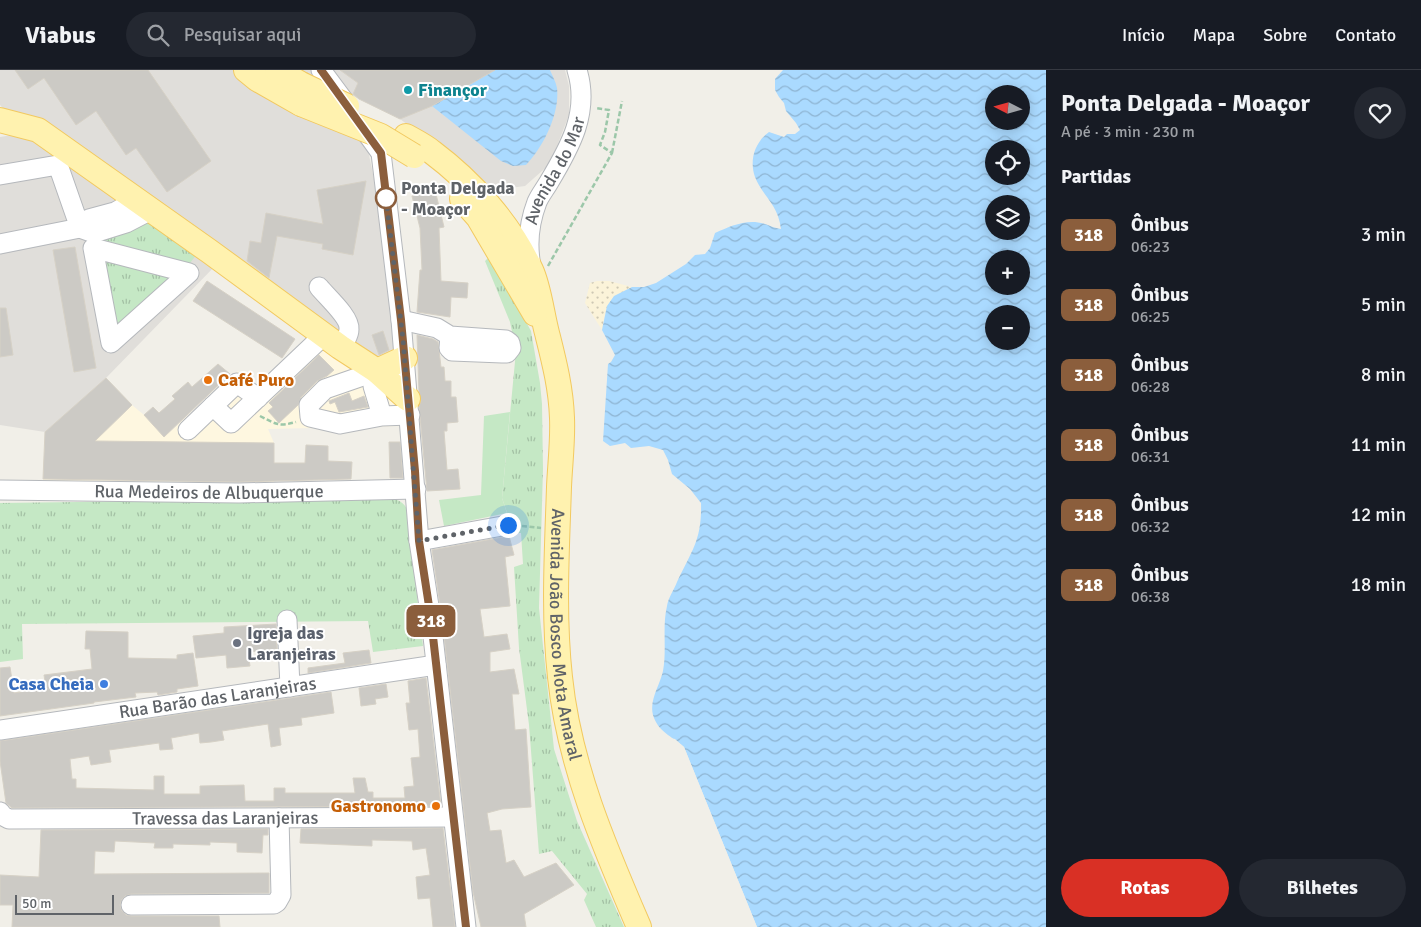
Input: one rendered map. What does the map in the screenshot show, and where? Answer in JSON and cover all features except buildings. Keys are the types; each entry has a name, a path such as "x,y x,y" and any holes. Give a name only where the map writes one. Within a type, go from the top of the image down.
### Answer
{"main road":[{"name":"Avenida João Bosco Mota Amaral","path":"246,70 257,79 301,94 410,146 431,151 458,174 489,206 539,271 546,333 558,374 562,418 557,536 557,636 565,717 576,766 591,811 639,927"},
{"name":"Avenida João Bosco Mota Amaral","path":"277,70 301,94"},
{"path":"0,120 38,130 63,159 143,204 332,341 377,371 409,407"},
{"name":"Avenida João Bosco Mota Amaral","path":"410,146 446,180 478,217 546,333"},
{"path":"377,371 404,358"}],"street":[{"path":"321,70 381,153 401,320 419,541 436,665 466,927"},
{"name":"Avenida do Mar","path":"539,271 528,253 529,230 538,202 568,149 577,127 582,101 580,79 577,70"},
{"path":"0,175 63,159 80,228 93,248 111,343 189,273 209,250"},
{"path":"0,244 80,228 94,233 126,223 143,204"},
{"path":"93,248 189,273"},
{"path":"213,406 231,423 258,398 332,341 347,337 349,329 348,320 318,287"},
{"path":"401,320 437,328 450,336"},
{"path":"377,371 325,389 309,405 310,417 340,424 382,416 409,407"},
{"path":"377,371 373,386 382,416"},
{"path":"188,430 237,383 258,398"},
{"name":"Rua Medeiros de Albuquerque","path":"0,490 239,493 416,489"},
{"path":"419,541 508,525"},
{"path":"287,620 290,687"},
{"name":"Rua Barão das Laranjeiras","path":"0,730 436,665"},
{"name":"Travessa das Laranjeiras","path":"0,812 9,819 453,817"},
{"path":"131,906 274,904 281,895 279,818"}],"path":[{"path":"539,271 612,153 622,101"},
{"path":"594,107 609,110 606,132 600,145 612,153"},
{"path":"275,424 284,426"},
{"path":"508,525 546,528 545,534 557,536"}],"shaded area":[{"path":"0,70 235,70 366,141 380,207 401,406 217,264 106,378 45,432 0,425 0,137 25,133 0,105"},
{"path":"300,70 565,70 569,86 569,115 550,164 525,186 496,190 400,119"},
{"path":"312,332 401,406 403,426 268,429 274,443 274,482 43,481 45,432 106,378 164,437 238,371 259,387 287,361"}],"green space":[{"path":"147,221 197,254 180,276 116,333 96,234"},
{"path":"490,256 531,331 540,383 543,469 539,608 554,749 577,821 624,927 596,927 584,900 587,894 552,851 539,854 529,725 519,648 514,567 523,564 521,533 514,533 502,498 516,351 510,322 485,261"},
{"path":"510,412 502,498 507,513 444,526 439,500 481,495 484,416"},
{"path":"390,498 401,502 408,511 418,605 407,607 409,622 420,621 423,646 373,652 368,621 22,624 23,659 0,662 0,503"}],"sand":[{"path":"609,281 632,287 617,295 610,303 605,313 602,330 585,303 590,283"}],"water":[{"path":"495,70 550,70 556,83 556,108 549,130 526,165 513,166 501,161 432,106"},
{"path":"783,70 1046,70 1046,927 757,927 684,747 658,726 653,715 652,704 663,671 665,622 668,603 698,536 701,503 690,489 672,474 663,450 649,446 631,448 625,443 610,446 603,441 608,364 615,355 602,330 607,306 614,296 632,287 644,287 656,283 686,264 695,255 705,254 710,248 715,233 733,225 746,222 759,222 781,229 777,213 758,184 753,171 754,152 764,136 769,132 784,137 787,134 795,134 800,130 786,111 784,103 775,90 775,79"}],"pier":[{"path":"665,737 675,739 684,747 757,927 754,927 681,749"}],"bus line":[{"name":"318","path":"321,70 381,153 401,320 415,471 419,541 431,619 466,927"}],"place":[{"name":"Finançor","path":"408,90"},
{"name":"Ponta Delgada - Moaçor","path":"386,198"},
{"name":"Café Puro","path":"208,380"},
{"name":"Igreja das Laranjeiras","path":"237,643"},
{"name":"Casa Cheia","path":"104,684"},
{"name":"Gastronomo","path":"436,806"}],"route":[{"path":"386,198 385,190 403,339 415,471 419,541 508,525"}]}
